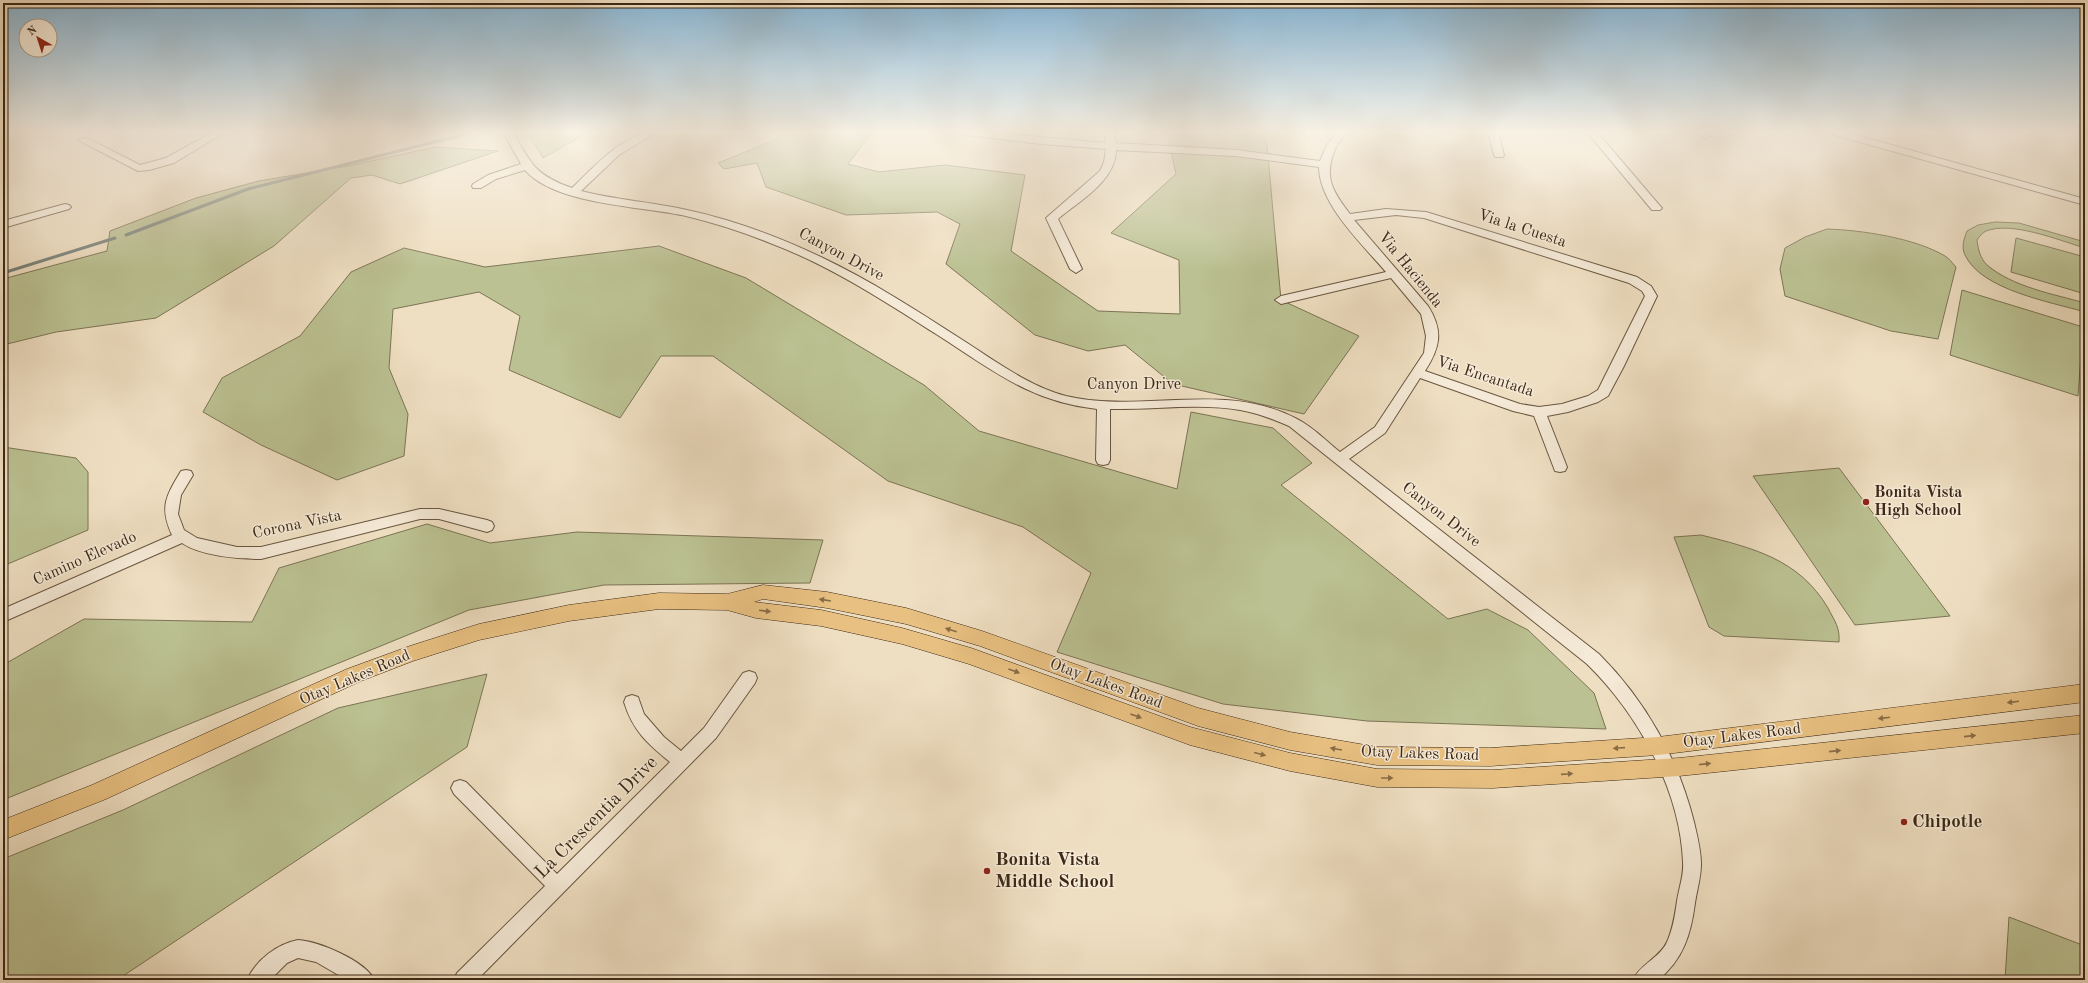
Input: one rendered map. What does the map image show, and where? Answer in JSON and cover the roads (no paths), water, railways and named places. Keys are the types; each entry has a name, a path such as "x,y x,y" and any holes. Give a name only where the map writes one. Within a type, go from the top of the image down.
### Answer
{"main road":[{"name":"Otay Lakes Road","path":"727,602 763,592 827,600 906,616 982,639 1198,717 1290,741 1377,756 1490,757 1658,746 2085,692"},
{"name":"Otay Lakes Road","path":"3,830 99,792 354,675 410,654 479,632 569,613 659,601 727,602 756,610 822,618 902,636 970,656 1190,736 1290,762 1377,778 1493,779 1666,767 2085,724"}],"street":[{"path":"477,186 491,178"},
{"name":"Canyon Drive","path":"541,178 546,182 574,192 686,213 764,235 838,268 1021,383 1050,396 1075,402 1104,404 1196,401 1250,407 1283,417 1294,423 1341,458 1521,600 1603,667 1634,707 1658,746 1666,767 1688,831 1692,864 1684,918 1669,957 1643,980"},
{"path":"574,192 589,178"},
{"path":"1076,270 1052,218 1099,178"},
{"name":"Via Hacienda","path":"1326,178 1328,189 1334,201 1424,309 1432,323 1433,340 1430,353 1380,430 1341,458"},
{"path":"1631,178 1656,208"},
{"path":"1999,178 2085,202"},
{"path":"3,225 65,207"},
{"name":"Via la Cuesta","path":"1347,218 1389,211 1408,211 1426,215 1633,280 1647,289 1651,296 1650,301"},
{"path":"1280,300 1394,274"},
{"name":"Via Encantada","path":"1418,373 1479,396 1518,408 1539,412 1563,409 1593,399 1603,393 1610,382 1650,301"},
{"path":"1103,460 1104,404"},
{"path":"1539,412 1560,467"},
{"path":"183,536 178,533 171,514 174,494 186,475"},
{"name":"Corona Vista","path":"183,536 193,543 237,553 261,553 420,514 439,514 487,526"},
{"name":"Camino Elevado","path":"3,616 183,536"},
{"name":"La Crescentia Drive","path":"464,980 717,726 749,678"},
{"path":"632,702 636,718 658,742 682,762"},
{"path":"460,788 558,886"},
{"path":"258,980 279,958 290,950 302,949 325,955 364,980"}],"waterway":[{"path":"126,235 248,189 292,178"},
{"path":"3,273 115,238"}],"place":[{"name":"Bonita Vista High School","path":"1866,502"},
{"name":"Chipotle","path":"1904,822"},
{"name":"Bonita Vista Middle School","path":"987,871"}]}
